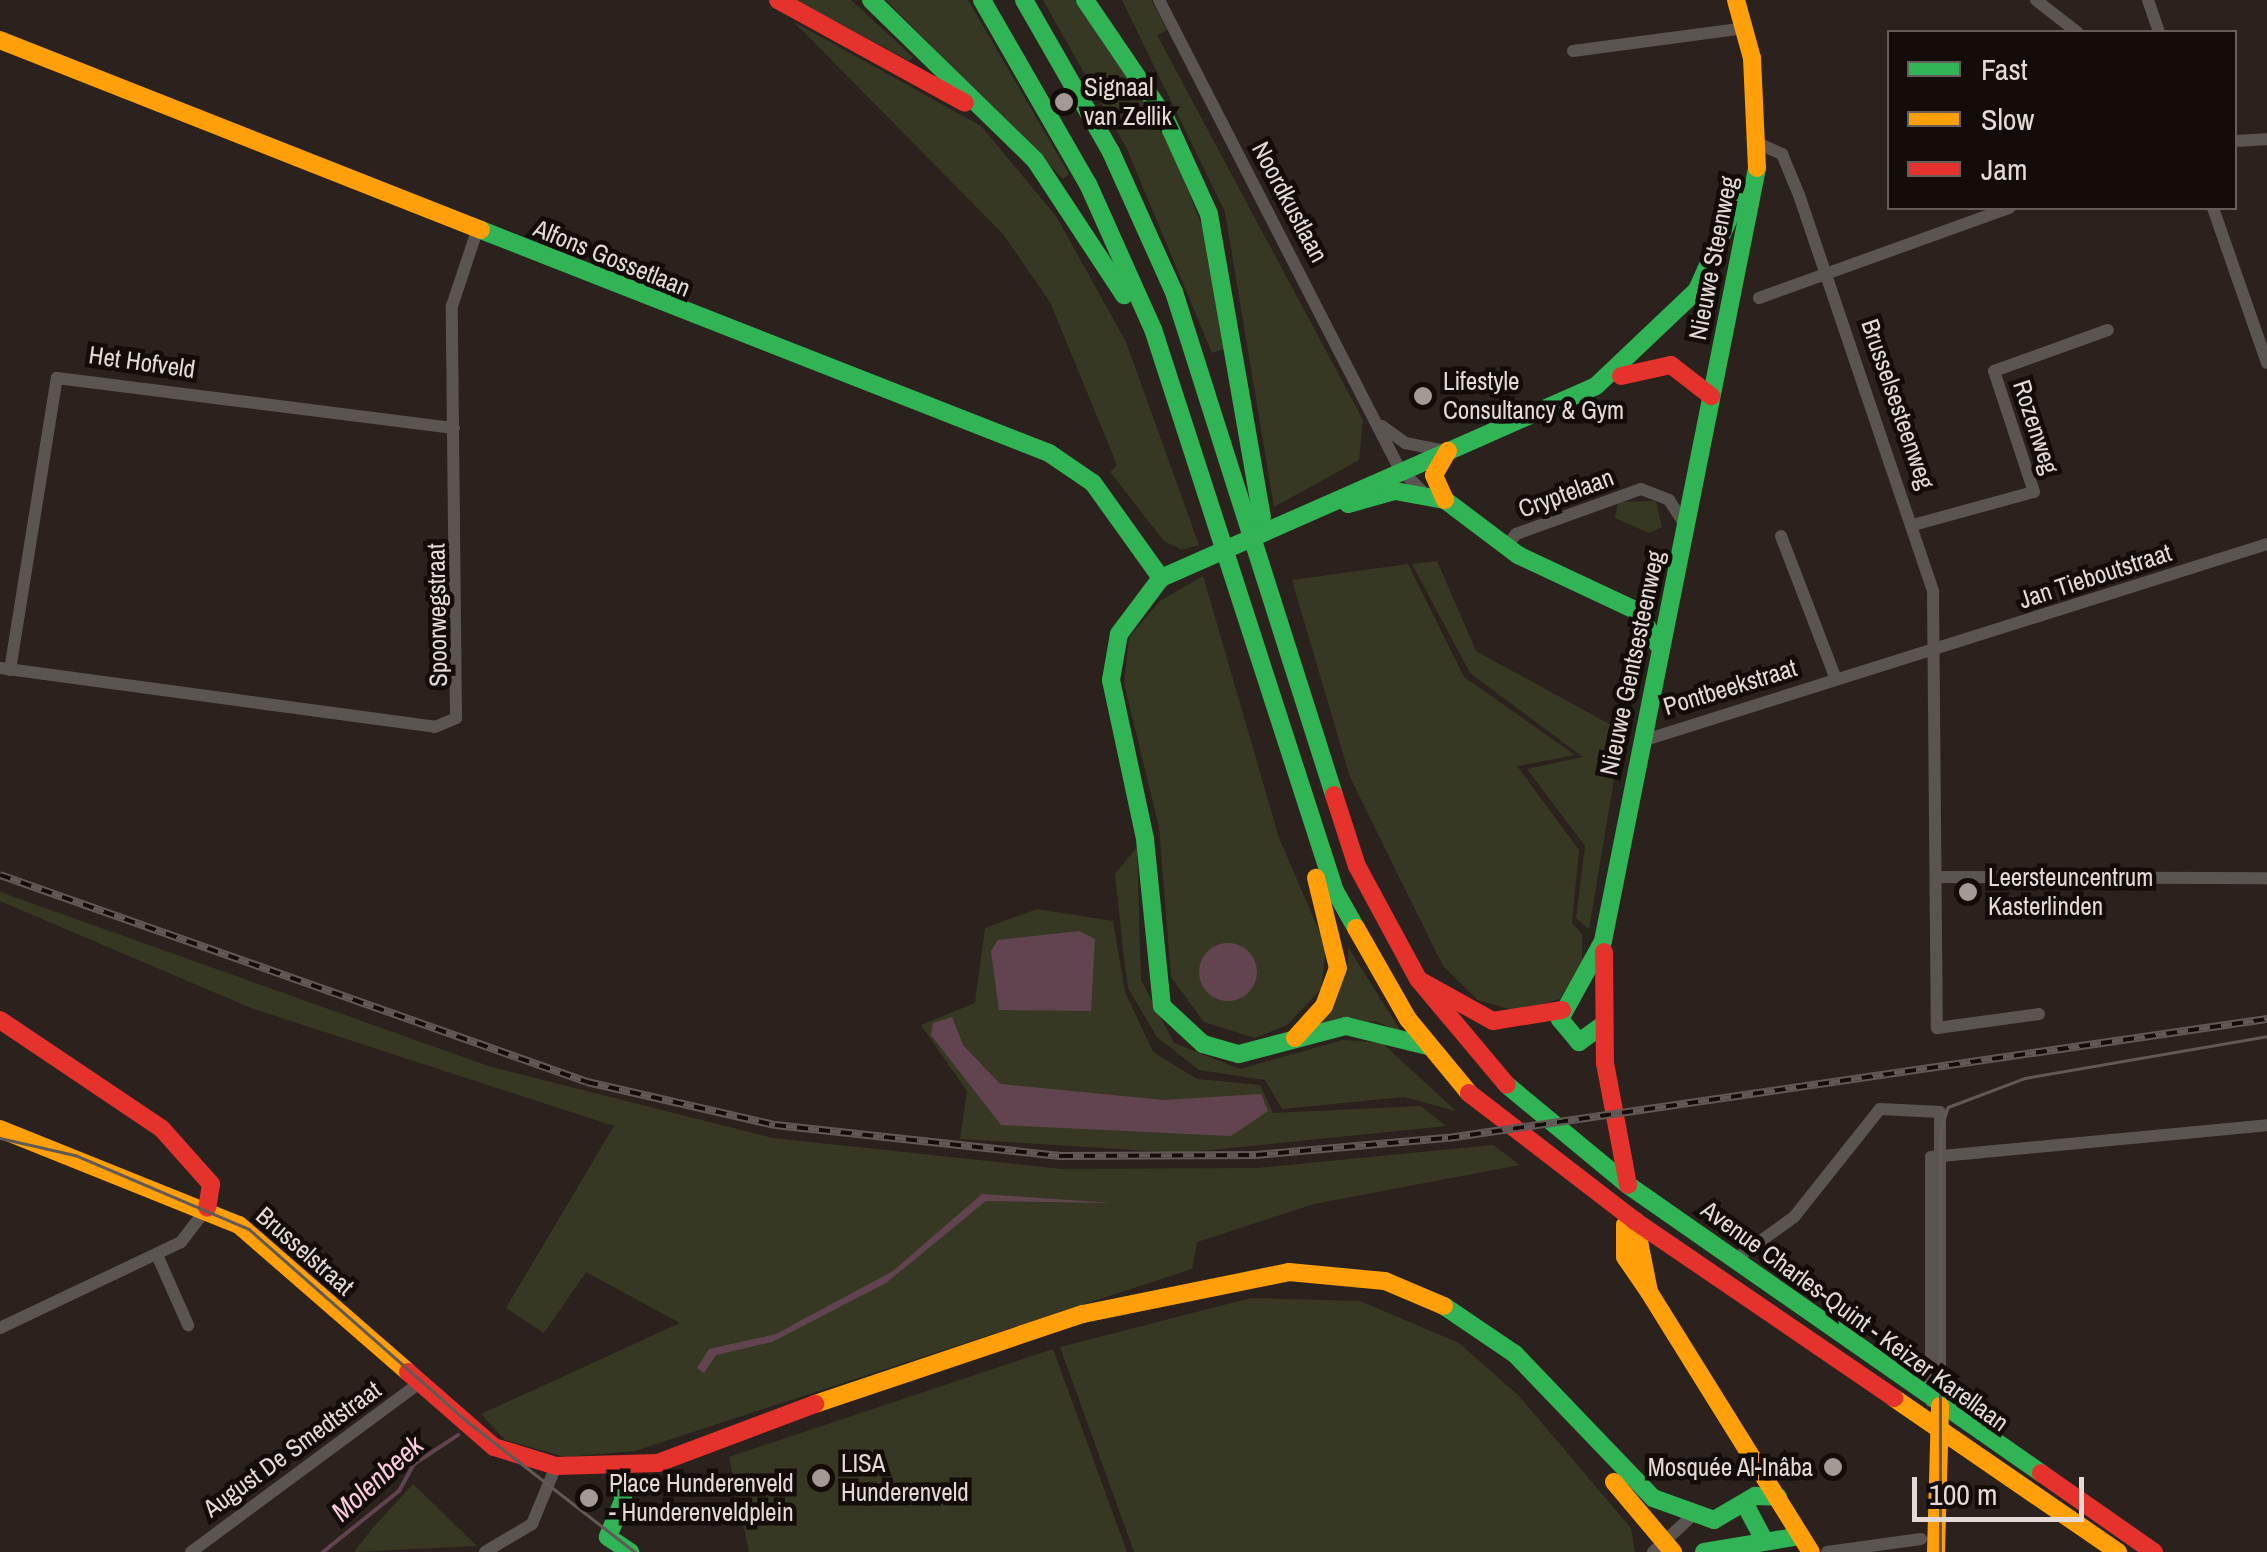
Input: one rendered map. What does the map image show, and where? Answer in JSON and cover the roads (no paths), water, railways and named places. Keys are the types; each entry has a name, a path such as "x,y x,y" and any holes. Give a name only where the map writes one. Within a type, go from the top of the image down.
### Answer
{"main road":[{"path":"778,0 942,86 1019,142"},
{"path":"871,0 1019,142 1152,329"},
{"path":"982,0 1088,184 1152,329 1224,531 1312,834 1338,968 1324,1006 1288,1044"},
{"path":"1024,0 1139,212 1256,517"},
{"path":"1084,0 1166,120"},
{"path":"1104,0 1209,214 1256,517"},
{"path":"1736,0 1746,28 1753,141"},
{"name":"Alfons Gossetlaan","path":"0,40 1068,462 1161,578"},
{"name":"Nieuwe Steenweg","path":"1596,386 1673,321 1716,255 1753,141"},
{"name":"Nieuwe Steenweg","path":"1711,396 1758,156 1753,141"},
{"path":"1428,1046 1346,1026 1239,1054 1203,1044 1162,1006 1153,976 1146,838 1111,660 1132,611 1161,578 1399,468 1448,451 1596,386 1659,364 1711,396"},
{"name":"Nieuwe Gentsesteenweg","path":"1711,396 1672,601 1658,644 1604,941 1602,1016 1611,1106 1635,1221 1625,1225 1625,1257 1778,1497"},
{"path":"1444,500 1434,475 1448,451"},
{"path":"1161,578 1366,496 1425,494 1444,500 1506,547 1637,611 1658,644"},
{"name":"Avenue Charles-Quint - Keizer Karellaan","path":"1256,517 1261,550 1342,829 1418,980 1507,1086 1628,1185 2154,1552"},
{"path":"1637,611 1672,601"},
{"name":"Avenue Charles-Quint - Keizer Karellaan","path":"1312,834 1362,946 1428,1046 1484,1108 1635,1221 2118,1552"},
{"name":"Nieuwe Gentsesteenweg","path":"1567,1005 1604,941"},
{"path":"1418,980 1493,1021 1567,1005 1602,1016 1579,1042 1561,1029 1567,1005"},
{"path":"0,1020 162,1129 211,1184 207,1208"},
{"name":"Brusselstraat","path":"0,1129 207,1208 251,1233 494,1447 556,1466 620,1470"},
{"path":"630,1552 602,1544 623,1501 620,1470 965,1349 1289,1272 1384,1281 1434,1299 1515,1354 1628,1480 1693,1514 1714,1520 1747,1508 1755,1496 1778,1497 1806,1544"},
{"path":"1546,1389 1663,1548"},
{"path":"1935,1402 1936,1552"},
{"path":"1747,1508 1764,1540"},
{"path":"1704,1552 1764,1540 1806,1544"}],"street":[{"name":"Noordkustlaan","path":"1159,0 1380,424 1399,468"},
{"path":"2036,0 2074,30"},
{"path":"2148,0 2158,30"},
{"path":"1573,51 1746,28"},
{"path":"2237,141 2267,139"},
{"name":"Brusselsesteenweg","path":"1753,141 1782,154 1933,592 1937,1028 2039,1014"},
{"path":"1759,298 2003,210"},
{"path":"2214,210 2267,363"},
{"name":"Spoorwegstraat","path":"5,669 448,724 462,710 452,306 477,231"},
{"name":"Rozenweg","path":"1913,525 2034,492 1994,372 2108,330"},
{"name":"Het Hofveld","path":"5,669 57,378 454,428"},
{"path":"1380,424 1405,444 1448,451"},
{"path":"1399,468 1425,494"},
{"name":"Cryptelaan","path":"1506,547 1516,534 1641,489 1669,500 1686,526"},
{"name":"Pontbeekstraat","path":"1781,536 1835,678"},
{"name":"Jan Tieboutstraat","path":"1936,649 2267,544"},
{"name":"Pontbeekstraat","path":"1640,742 1936,649"},
{"path":"1936,877 2267,878"},
{"path":"1734,1260 1794,1217 1880,1109 1940,1112 1935,1156 1935,1402"},
{"path":"1935,1156 2267,1125"},
{"path":"0,1328 193,1234 207,1208"},
{"path":"156,1254 188,1325"},
{"name":"August De Smedtstraat","path":"191,1552 419,1383"},
{"path":"485,1552 538,1514 556,1466"},
{"path":"1663,1548 1693,1514"},
{"path":"1827,1552 1921,1540"}],"waterway":[{"name":"Molenbeek","path":"323,1552 399,1491 414,1464 458,1435"}],"tram line":[{"path":"1940,1552 1940,1131 1948,1107 2025,1078 2267,1036"},
{"path":"0,1138 75,1155 249,1229 468,1422 635,1552"}],"railway":[{"path":"0,875 587,1082 775,1125 1062,1156 1256,1155 1448,1138 2267,1019"}],"place":[{"name":"Signaal van Zellik","path":"1064,102"},
{"name":"Lifestyle Consultancy & Gym","path":"1423,396"},
{"name":"Leersteuncentrum Kasterlinden","path":"1968,892"},
{"name":"Mosquée Al-Inâba","path":"1833,1467"},
{"name":"LISA Hunderenveld","path":"821,1478"},
{"name":"Place Hunderenveld - Hunderenveldplein","path":"589,1498"}]}
